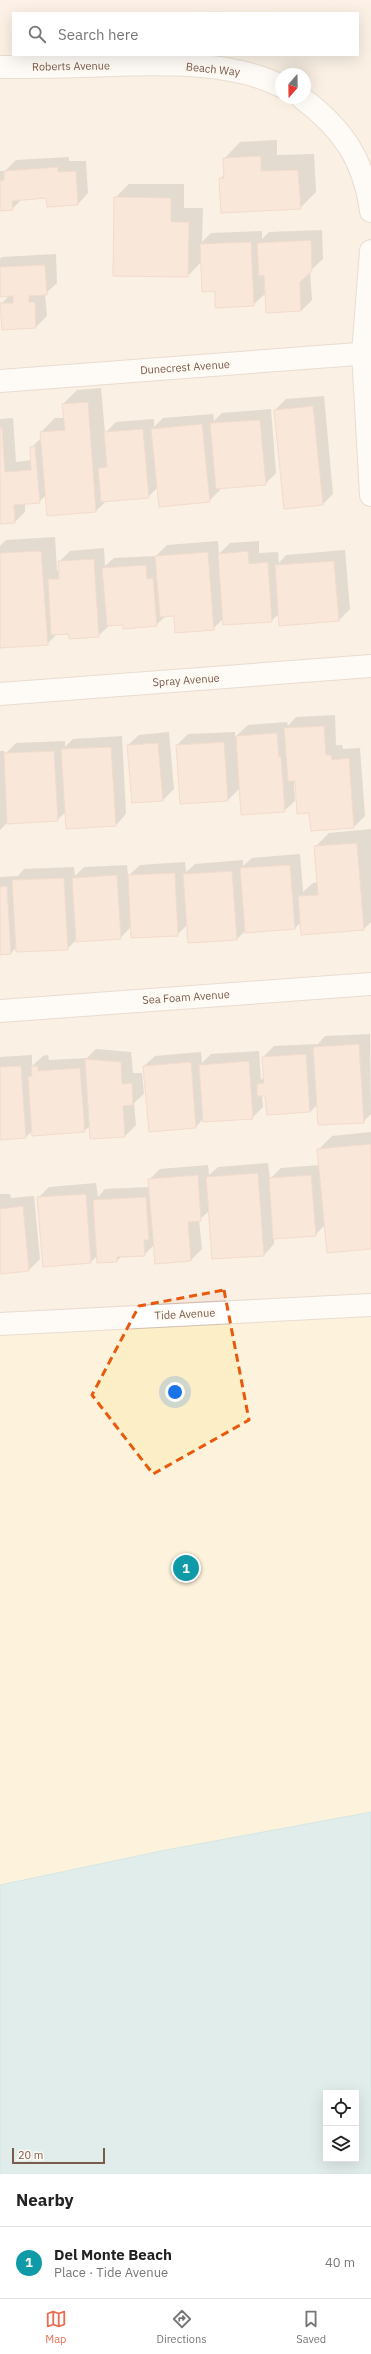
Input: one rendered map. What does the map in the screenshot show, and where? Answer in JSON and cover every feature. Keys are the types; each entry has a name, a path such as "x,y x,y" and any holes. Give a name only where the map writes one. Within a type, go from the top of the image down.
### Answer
{"street":[{"name":"Roberts Avenue","path":"0,67 143,64"},
{"name":"Beach Way","path":"143,64 238,70 275,84"},
{"path":"310,104 341,132 357,158 368,189 371,211"},
{"path":"371,251 367,353 371,495"},
{"name":"Dunecrest Avenue","path":"0,381 367,353"},
{"name":"Spray Avenue","path":"0,694 371,666"},
{"name":"Sea Foam Avenue","path":"0,1011 371,984"},
{"name":"Tide Avenue","path":"0,1324 371,1305"}],"highlighted area":[{"path":"224,1290 249,1420 153,1474 92,1395 139,1306"}],"shaded area":[{"path":"0,0 371,0 371,4 186,12 12,12 12,19 0,20"},
{"path":"371,4 371,1305 0,1324 0,20 12,19 12,56 359,56 359,12 186,12"}],"sand":[{"path":"371,1305 371,1812 161,1851 0,1885 0,1324"}],"water":[{"path":"371,1812 371,2174 0,2174 0,1885 161,1851"}],"building":[{"path":"261,156 261,171 298,170 301,209 221,213 219,178 224,178 223,158"},
{"path":"58,167 58,172 76,171 78,205 47,207 46,198 12,201 13,210 0,211 0,181 4,180 4,171"},
{"path":"114,197 171,198 171,222 189,222 188,277 113,276"},
{"path":"311,240 312,271 300,282 301,311 266,313 264,275 259,276 257,243"},
{"path":"251,242 254,306 215,308 215,291 202,292 200,244"},
{"path":"45,265 47,295 29,296 29,302 35,302 36,328 2,330 0,303 13,303 13,296 0,297 0,267"},
{"path":"88,402 96,512 47,516 40,432 65,430 62,404"},
{"path":"313,406 323,505 284,509 274,410"},
{"path":"260,420 266,485 216,489 210,423"},
{"path":"202,424 210,502 159,507 151,429"},
{"path":"0,428 2,428 5,472 31,470 30,447 35,446 40,503 14,505 15,523 0,524"},
{"path":"143,429 149,498 101,502 98,468 107,467 104,432"},
{"path":"41,551 48,645 0,648 0,553"},
{"path":"248,551 249,564 268,562 272,622 223,625 218,554"},
{"path":"208,552 214,630 175,633 174,616 160,617 155,556"},
{"path":"94,559 99,637 69,639 69,634 51,635 48,579 59,579 58,561"},
{"path":"334,561 339,621 279,626 275,565"},
{"path":"146,565 147,579 153,578 157,626 123,629 123,625 107,626 102,568"},
{"path":"324,726 326,755 331,755 332,760 349,758 354,828 311,831 309,813 297,814 295,781 288,781 284,728"},
{"path":"277,733 279,757 281,757 285,812 241,815 236,736"},
{"path":"224,742 228,801 180,804 176,745"},
{"path":"158,743 163,801 132,803 127,745"},
{"path":"111,747 116,826 66,829 61,749"},
{"path":"54,751 58,821 7,824 4,753"},
{"path":"357,843 364,930 301,935 298,896 318,895 314,846"},
{"path":"290,865 295,929 245,933 240,868"},
{"path":"232,871 237,940 188,943 183,874"},
{"path":"175,873 178,936 131,938 128,875"},
{"path":"117,875 121,939 76,942 72,878"},
{"path":"64,878 68,950 16,952 12,880"},
{"path":"7,886 11,954 0,955 0,887"},
{"path":"359,1044 364,1123 318,1125 313,1047"},
{"path":"306,1054 310,1112 267,1115 265,1096 257,1096 257,1084 264,1083 262,1057"},
{"path":"85,1059 121,1062 122,1084 132,1083 133,1105 123,1106 125,1137 90,1139"},
{"path":"249,1061 253,1119 203,1122 199,1065"},
{"path":"191,1062 196,1128 149,1132 143,1066"},
{"path":"21,1066 26,1138 0,1140 0,1067"},
{"path":"31,1066 38,1066 38,1071 80,1068 85,1132 32,1136 28,1077 32,1076"},
{"path":"371,1144 371,1249 327,1253 317,1149"},
{"path":"258,1173 264,1256 212,1259 206,1177"},
{"path":"198,1175 201,1221 188,1222 191,1261 155,1264 148,1179"},
{"path":"311,1175 316,1236 273,1239 269,1178"},
{"path":"86,1194 91,1263 43,1267 37,1197"},
{"path":"146,1197 149,1240 144,1240 145,1256 117,1257 117,1262 97,1263 93,1200"},
{"path":"23,1206 29,1271 0,1274 0,1209"}],"place":[{"name":"Del Monte Beach","path":"186,1568"}]}
